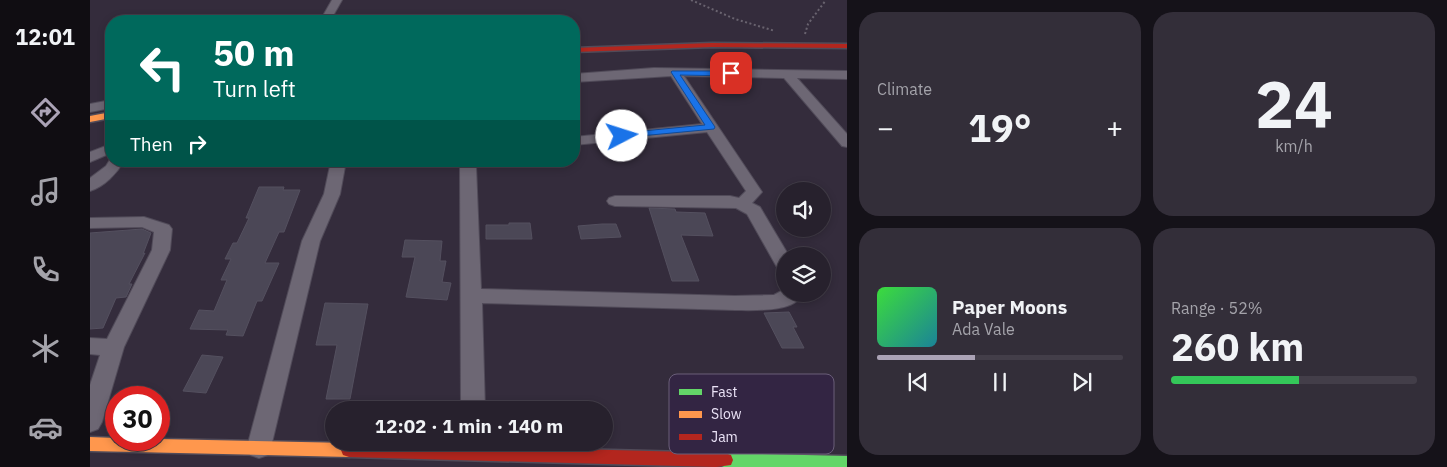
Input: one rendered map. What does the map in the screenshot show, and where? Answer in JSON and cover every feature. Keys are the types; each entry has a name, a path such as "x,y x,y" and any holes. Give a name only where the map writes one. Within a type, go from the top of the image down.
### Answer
{"street":[{"path":"328,15 337,0"},
{"path":"580,50 712,45 847,46"},
{"path":"674,72 754,192 742,204"},
{"path":"580,78 674,72 847,75"},
{"path":"787,74 847,143"},
{"path":"90,108 105,105"},
{"path":"90,119 105,116"},
{"path":"832,125 847,126"},
{"path":"580,140 711,127"},
{"path":"90,158 105,151"},
{"path":"90,186 112,167"},
{"path":"259,447 311,241 332,194 338,167"},
{"path":"468,167 473,401"},
{"path":"615,201 730,201 742,204 754,211 776,249"},
{"path":"90,223 144,222 163,229 161,250 113,347 90,422"},
{"path":"472,296 735,303 776,302"},
{"path":"90,346 113,347"},
{"path":"90,444 325,447"},
{"path":"549,451 847,463"}],"path":[{"path":"691,0 735,19 777,32"},
{"path":"805,37 806,25 826,0"}],"building":[{"path":"259,187 284,187 283,190 300,190 284,232 279,232 265,263 279,263 262,301 257,301 243,336 226,335 228,330 190,329 199,310 214,311 227,280 221,280 231,259 225,259 233,243 237,243 249,218 246,218"},
{"path":"649,208 675,209 676,212 705,213 713,236 681,235 699,281 672,281"},
{"path":"509,223 530,223 532,239 486,239 486,225 509,225"},
{"path":"616,224 621,237 581,239 578,226"},
{"path":"142,229 151,233 143,254 145,253 129,284 132,284 126,297 116,298 103,328 90,329 90,233"},
{"path":"405,240 442,241 440,261 446,261 442,282 451,283 447,300 406,297 415,257 402,257"},
{"path":"325,303 368,304 350,399 326,399 337,345 316,345"},
{"path":"789,312 797,327 793,327 804,348 782,348 764,313"},
{"path":"202,355 223,357 206,393 183,391"}],"traffic: fast":[{"path":"725,460 847,463"}],"traffic: slow":[{"path":"90,119 105,116"},
{"path":"90,444 325,449"}],"traffic: jam":[{"path":"580,50 712,45 847,46"},
{"path":"387,451 725,460"}],"route":[{"path":"622,136 711,127 674,72 731,73"}]}
